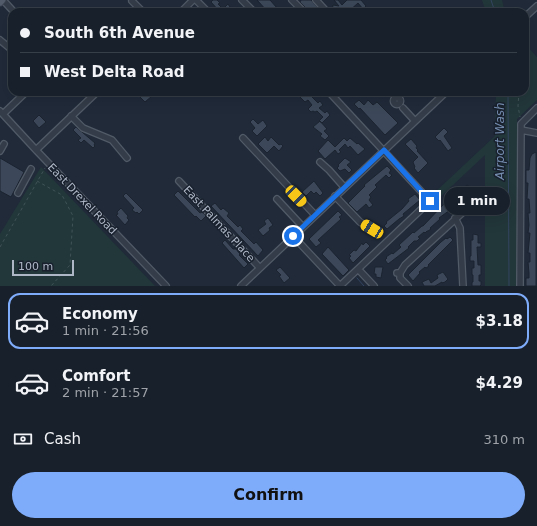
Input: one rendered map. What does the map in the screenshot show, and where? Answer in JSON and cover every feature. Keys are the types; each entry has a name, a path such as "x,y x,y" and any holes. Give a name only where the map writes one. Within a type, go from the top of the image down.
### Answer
{"street":[{"path":"186,8 195,0 204,8"},
{"path":"242,0 250,8"},
{"path":"292,0 300,8"},
{"path":"316,0 323,8"},
{"path":"2,1 10,8"},
{"path":"529,13 537,6"},
{"path":"0,40 8,47"},
{"path":"1,112 21,96"},
{"path":"36,150 90,96"},
{"path":"293,236 340,286 430,201 333,96"},
{"path":"241,286 442,96"},
{"path":"402,107 415,121"},
{"path":"520,286 521,124 537,108"},
{"name":"East Drexel Road","path":"1,112 166,286"},
{"path":"71,116 83,128 112,140 127,158"},
{"path":"521,130 537,133"},
{"path":"243,138 315,215"},
{"path":"0,150 4,144"},
{"path":"320,162 344,188"},
{"path":"18,193 30,170"},
{"name":"East Palmas Place","path":"179,181 260,267"},
{"path":"335,196 355,217 372,229"},
{"path":"277,199 303,227"},
{"path":"408,286 400,278 398,273 455,218 472,204"},
{"path":"455,218 460,228 463,286"},
{"path":"358,269 374,286"}],"path":[{"path":"519,96 518,106 521,124"},
{"path":"0,247 45,167"},
{"path":"38,181 62,195 73,216 70,265 51,286"}],"green space":[{"path":"482,0 502,0 504,8 485,8"},
{"path":"529,48 537,57 537,100 517,119 519,286 485,286 485,155 437,200 432,195 495,136 496,96 529,96"},
{"path":"41,167 155,286 0,286 0,234"}],"building":[{"path":"213,0 217,0 220,3 218,4 222,8 216,8 211,2"},
{"path":"257,0 270,0 277,8 264,8"},
{"path":"301,0 311,0 318,8 306,8 300,2"},
{"path":"334,0 338,0 342,5 347,0 361,0 366,6 362,8 358,3 352,8 333,8 333,5 339,6"},
{"path":"228,4 231,8 224,8"},
{"path":"139,96 152,96 145,102"},
{"path":"312,96 318,103 320,101 323,105 319,108 325,113 327,111 330,115 322,123 319,121 323,117 317,111 311,112 308,109 312,105 308,100 305,102 300,97"},
{"path":"359,100 364,105 368,100 373,105 377,102 398,123 385,135 360,108 359,109 354,104"},
{"path":"39,115 46,122 39,128 33,121"},
{"path":"253,119 258,124 263,120 267,126 257,136 252,131 255,128 250,122"},
{"path":"320,121 327,129 324,131 329,136 325,140 320,136 322,134 313,127"},
{"path":"76,127 95,143 93,148 84,140 81,143 78,140 81,138 73,130"},
{"path":"444,128 448,132 444,136 452,148 448,151 440,140 439,141 435,137"},
{"path":"265,137 268,141 271,137 279,145 281,144 283,146 279,151 274,146 267,153 258,144"},
{"path":"344,138 347,141 350,138 365,149 358,155 350,146 348,148 345,144 339,150 341,152 338,154 335,150 325,159 318,151 328,140 335,147"},
{"path":"411,139 417,146 417,151 428,163 418,173 414,168 413,162 418,157 405,144"},
{"path":"536,152 536,286 526,286 526,278 529,278 528,262 530,262 530,253 528,253 530,233 528,233 528,213 530,213 529,199 527,199 528,183 526,183 526,170 529,170 530,158 532,154"},
{"path":"0,158 24,172 11,197 0,191"},
{"path":"345,158 351,162 347,165 352,170 349,173 345,169 340,171 337,168"},
{"path":"387,166 391,170 389,173 392,175 389,178 386,175 375,185 377,187 369,195 371,197 369,200 373,205 369,208 366,204 357,212 348,203 365,186 364,185"},
{"path":"314,181 323,193 320,196 316,192 314,194 311,191 306,196 302,192"},
{"path":"467,185 471,188 468,191 469,192 457,203 454,203 451,198"},
{"path":"178,191 200,213 202,212 206,216 201,221 196,216 195,217 174,195"},
{"path":"126,193 143,210 139,214 132,210 134,208 123,196"},
{"path":"415,194 420,200 403,214 404,216 387,229 384,226 387,223 386,222 402,209 409,201 408,199"},
{"path":"215,203 221,210 223,208 229,213 227,216 238,227 240,225 243,229 241,231 254,244 256,242 263,250 258,256 211,206"},
{"path":"444,204 450,210 439,218 440,219 430,228 431,229 425,233 424,232 418,237 420,238 417,241 414,241 408,247 409,248 388,264 385,260 387,258 386,257 392,253 393,254 401,247 399,245 413,232 414,233 423,226"},
{"path":"121,208 128,216 127,218 129,220 125,225 116,215"},
{"path":"338,211 342,215 339,217 341,219 318,240 321,243 316,247 309,239"},
{"path":"268,218 273,225 263,236 258,230 266,224 264,221"},
{"path":"473,234 478,235 478,243 481,243 481,247 477,247 478,265 481,265 481,275 479,275 479,281 481,281 480,286 472,286 472,268 474,268 474,261 470,261 470,256"},
{"path":"450,237 453,240 428,265 429,266 426,268 425,267 419,272 420,273 413,281 408,275 441,242"},
{"path":"225,240 233,249 236,249 240,254 239,255 248,264 244,268 222,243"},
{"path":"366,242 370,246 353,263 349,258 351,256 349,255 354,250 356,251 362,243 363,245"},
{"path":"328,247 349,270 343,276 322,254"},
{"path":"280,267 290,278 284,283 279,276 281,275 276,270"},
{"path":"375,267 383,267 381,278 376,277 376,274 374,274"},
{"path":"443,272 448,279 445,282 435,286 424,286 422,282 429,279 431,283 438,278 437,275"}],"waterway":[{"name":"Airport Wash","path":"491,0 494,8"},
{"name":"Airport Wash","path":"508,96 509,286"},
{"path":"357,278 364,286"}],"route":[{"path":"293,236 384,150 430,201"}]}
